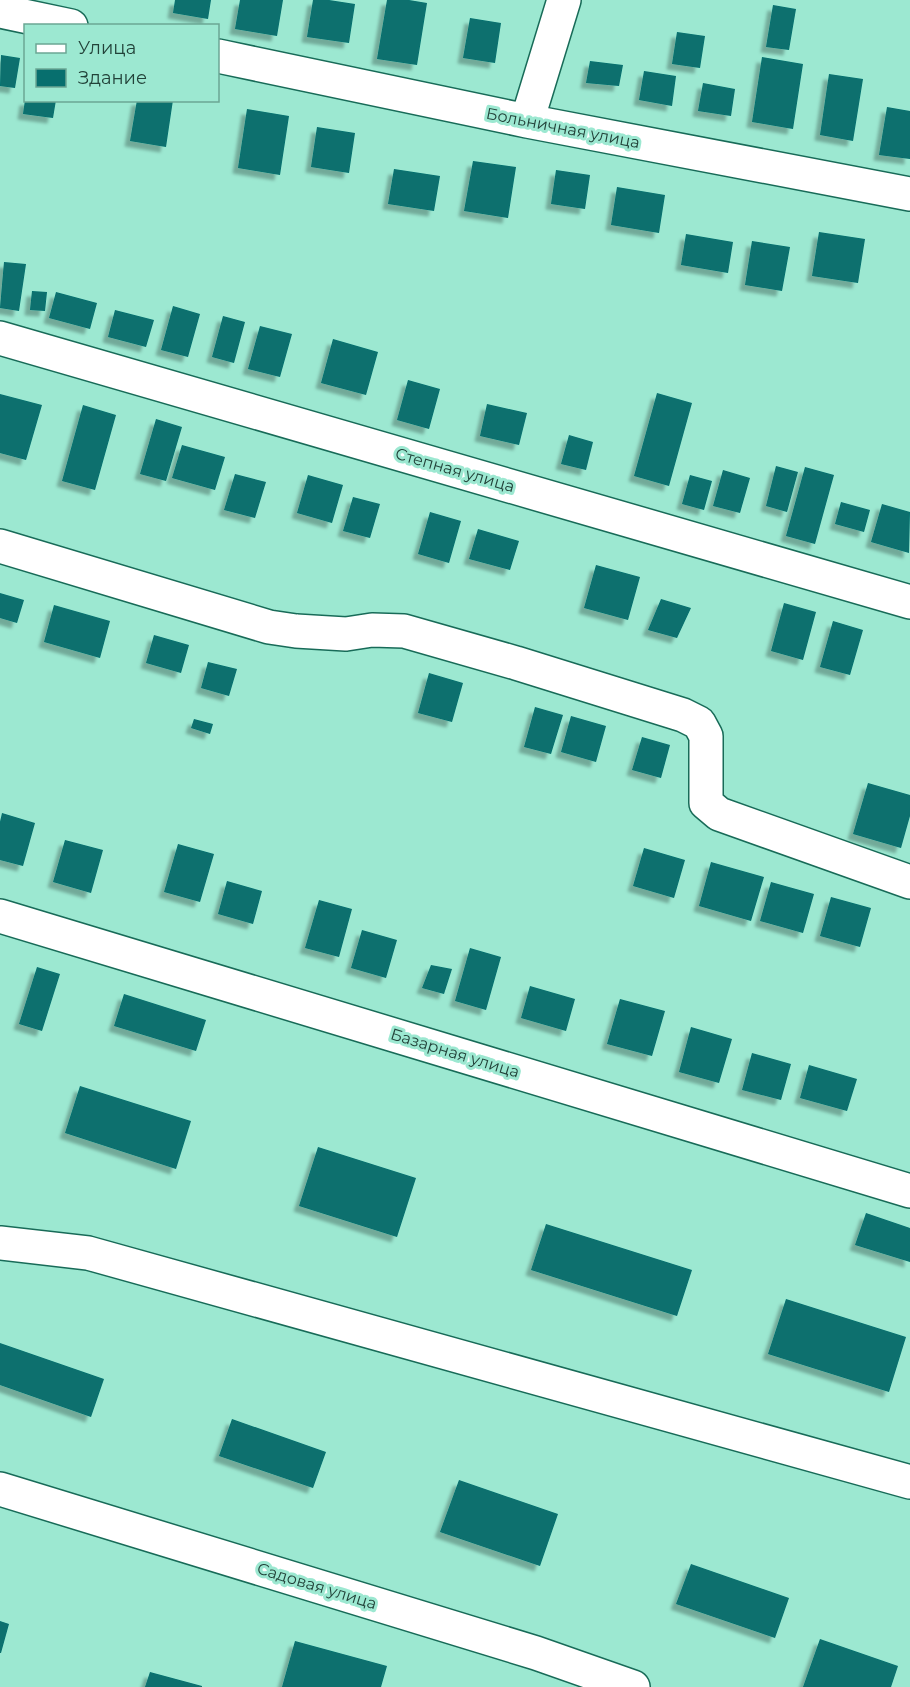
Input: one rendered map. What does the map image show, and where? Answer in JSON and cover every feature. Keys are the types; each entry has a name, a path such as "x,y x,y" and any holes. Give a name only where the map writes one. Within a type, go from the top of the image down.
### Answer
{"street":[{"path":"527,121 564,0"},
{"path":"0,11 62,24"},
{"name":"Больничная улица","path":"219,56 527,121 910,194"},
{"name":"Степная улица","path":"0,338 910,602"},
{"path":"0,546 269,627 346,634 372,630 404,631 683,715 699,723 706,736 706,803 719,814 910,882"},
{"name":"Базарная улица","path":"0,916 910,1191"},
{"path":"0,1243 88,1253 910,1482"},
{"name":"Садовая улица","path":"0,1489 525,1649 633,1687"}],"building":[{"path":"175,0 211,0 208,19 173,13"},
{"path":"240,0 283,0 277,36 235,29"},
{"path":"313,0 355,4 349,43 307,37"},
{"path":"387,0 427,3 417,65 377,59"},
{"path":"773,5 796,9 789,50 766,47"},
{"path":"470,18 501,23 495,63 463,58"},
{"path":"677,32 705,36 700,68 672,64"},
{"path":"1,55 20,58 15,88 0,86"},
{"path":"762,57 803,64 793,129 752,122"},
{"path":"590,61 623,65 619,86 586,83"},
{"path":"644,71 676,76 672,106 639,100"},
{"path":"829,74 863,79 853,141 820,135"},
{"path":"703,83 735,89 731,116 698,111"},
{"path":"25,102 56,102 53,118 23,114"},
{"path":"137,102 173,102 166,147 130,141"},
{"path":"887,107 910,111 910,159 879,155"},
{"path":"247,109 289,116 280,175 238,168"},
{"path":"317,127 355,133 349,173 311,167"},
{"path":"473,161 516,167 508,218 464,211"},
{"path":"394,169 440,176 434,211 388,204"},
{"path":"556,170 590,175 585,209 551,204"},
{"path":"617,187 665,195 659,233 611,225"},
{"path":"819,232 865,239 858,283 812,276"},
{"path":"686,234 733,242 728,273 681,265"},
{"path":"752,241 790,247 782,291 745,285"},
{"path":"4,262 26,264 19,311 0,308"},
{"path":"32,291 47,292 45,311 30,310"},
{"path":"56,292 97,303 90,329 49,318"},
{"path":"173,306 200,314 188,357 161,350"},
{"path":"115,310 154,320 146,347 108,337"},
{"path":"223,316 245,322 234,363 212,357"},
{"path":"260,326 292,334 280,377 248,369"},
{"path":"333,339 378,352 366,395 321,383"},
{"path":"408,380 440,389 429,429 397,420"},
{"path":"657,393 692,403 669,486 634,476"},
{"path":"0,394 42,405 26,460 0,453"},
{"path":"487,404 527,413 519,445 480,436"},
{"path":"83,405 116,415 95,490 62,481"},
{"path":"156,419 182,427 166,481 140,474"},
{"path":"569,435 593,442 586,470 561,464"},
{"path":"182,445 225,457 215,490 172,478"},
{"path":"776,466 798,472 787,512 766,506"},
{"path":"805,467 834,475 815,544 786,536"},
{"path":"723,470 750,478 740,513 713,506"},
{"path":"235,474 266,482 255,518 224,510"},
{"path":"308,475 343,485 332,523 297,513"},
{"path":"690,475 712,481 704,510 682,504"},
{"path":"353,497 380,504 370,538 343,531"},
{"path":"841,502 870,510 864,532 835,524"},
{"path":"882,504 910,512 909,553 871,542"},
{"path":"430,512 461,521 449,563 418,554"},
{"path":"478,529 519,541 510,570 469,559"},
{"path":"596,565 640,577 628,620 584,608"},
{"path":"0,593 24,600 17,623 0,618"},
{"path":"661,599 691,608 677,638 648,630"},
{"path":"784,603 816,612 803,660 771,651"},
{"path":"54,605 110,621 100,658 44,642"},
{"path":"833,621 863,630 850,675 820,667"},
{"path":"154,635 189,645 181,673 146,663"},
{"path":"208,662 237,669 229,696 201,688"},
{"path":"429,673 463,683 452,722 418,713"},
{"path":"535,707 563,715 551,754 524,747"},
{"path":"571,716 606,726 596,762 561,752"},
{"path":"194,719 213,724 210,734 191,728"},
{"path":"642,737 670,745 661,778 632,770"},
{"path":"868,783 910,795 910,816 901,848 853,834"},
{"path":"2,813 35,823 23,866 0,860"},
{"path":"65,840 103,850 91,893 53,882"},
{"path":"178,844 214,854 200,902 164,892"},
{"path":"644,848 685,860 674,898 633,886"},
{"path":"711,862 764,877 751,921 699,906"},
{"path":"227,881 262,891 253,924 218,914"},
{"path":"771,882 814,894 803,933 760,921"},
{"path":"831,897 871,908 860,947 820,936"},
{"path":"319,900 352,909 339,957 305,948"},
{"path":"362,930 397,940 386,978 351,968"},
{"path":"470,948 501,957 486,1010 455,1001"},
{"path":"431,965 452,969 444,994 422,988"},
{"path":"37,967 60,974 42,1031 19,1024"},
{"path":"530,986 575,999 566,1031 521,1018"},
{"path":"124,994 206,1020 196,1051 114,1026"},
{"path":"620,999 665,1011 652,1056 607,1044"},
{"path":"691,1027 732,1039 719,1083 679,1072"},
{"path":"752,1053 791,1064 781,1100 742,1090"},
{"path":"809,1065 857,1079 847,1111 800,1098"},
{"path":"80,1086 191,1121 176,1169 65,1133"},
{"path":"318,1147 416,1178 397,1237 299,1206"},
{"path":"866,1213 910,1228 910,1262 855,1245"},
{"path":"546,1224 692,1270 677,1316 531,1270"},
{"path":"786,1299 906,1337 889,1392 768,1354"},
{"path":"0,1343 104,1379 91,1417 0,1385"},
{"path":"232,1419 326,1452 313,1488 219,1456"},
{"path":"459,1480 558,1514 540,1566 440,1532"},
{"path":"691,1564 789,1598 775,1638 676,1604"},
{"path":"0,1621 9,1624 1,1653 0,1653"},
{"path":"820,1639 898,1666 891,1687 803,1687"},
{"path":"295,1641 387,1666 381,1687 282,1687"},
{"path":"150,1672 202,1686 202,1687 145,1687"}]}
